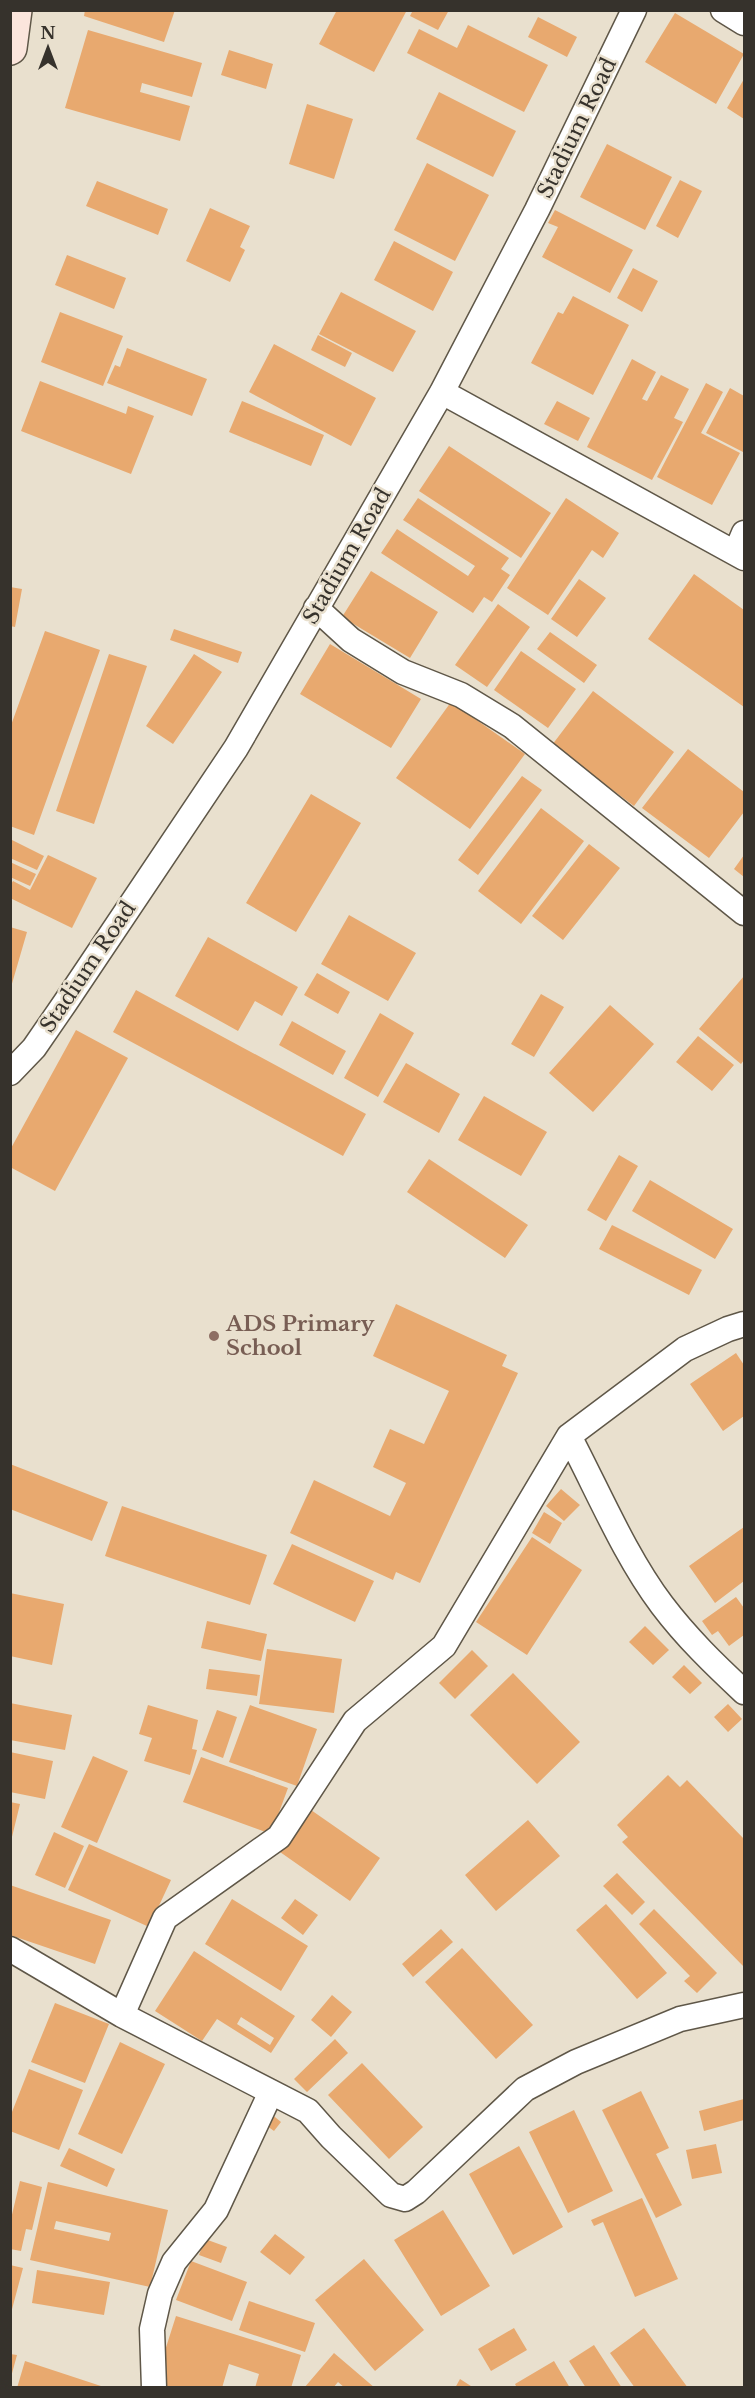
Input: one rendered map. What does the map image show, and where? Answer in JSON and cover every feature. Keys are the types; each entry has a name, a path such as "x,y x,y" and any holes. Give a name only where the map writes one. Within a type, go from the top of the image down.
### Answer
{"main road":[{"path":"10,48 15,10"}],"street":[{"name":"Stadium Road","path":"10,1073 34,1048 236,748 442,392 537,210 634,10"},
{"path":"723,10 744,23"},
{"path":"442,392 742,548"},
{"path":"316,608 351,640 403,672 462,694 512,726 744,913"},
{"path":"122,2015 165,1918 279,1837 354,1721 444,1646 569,1436 685,1349 744,1324"},
{"path":"569,1436 630,1553 662,1604 699,1650 744,1692"},
{"path":"10,1949 122,2015 308,2111 331,2137 391,2195 405,2199 416,2192 525,2089 576,2062 680,2019 744,2005"},
{"path":"154,2388 152,2329 160,2294 174,2262 216,2210 271,2092"}],"building":[{"path":"85,10 175,10 164,42 84,16"},
{"path":"337,10 407,10 374,72 319,44"},
{"path":"413,10 449,10 438,30 410,16"},
{"path":"675,13 744,54 716,104 645,62"},
{"path":"538,17 577,37 567,57 528,37"},
{"path":"468,25 548,65 524,112 407,53 419,29 457,48"},
{"path":"88,30 202,63 192,97 142,83 140,92 190,106 180,141 65,108"},
{"path":"229,50 273,64 266,89 221,75"},
{"path":"744,79 744,119 727,108"},
{"path":"439,92 516,131 493,177 416,139"},
{"path":"307,104 353,119 334,179 289,164"},
{"path":"607,144 672,177 645,230 580,197"},
{"path":"427,163 489,195 455,261 394,230"},
{"path":"680,180 702,191 678,238 656,226"},
{"path":"97,181 168,209 158,235 86,206"},
{"path":"210,208 250,226 240,247 245,250 230,282 186,261"},
{"path":"555,210 633,250 610,293 542,257 558,227 548,223"},
{"path":"394,241 453,272 433,311 374,280"},
{"path":"67,255 126,278 114,309 55,285"},
{"path":"633,268 658,281 642,312 617,298"},
{"path":"341,292 416,331 393,372 319,334"},
{"path":"573,296 629,325 593,395 531,363 558,312 563,314"},
{"path":"60,312 123,336 103,386 41,362"},
{"path":"318,335 352,353 345,367 311,350"},
{"path":"274,344 376,398 351,446 249,392"},
{"path":"127,348 207,379 192,416 107,383 115,365 120,367"},
{"path":"632,359 656,372 642,399 647,401 661,375 689,389 674,418 683,422 652,480 587,447"},
{"path":"40,381 126,414 128,406 154,416 131,474 21,431"},
{"path":"706,383 723,392 701,433 740,453 712,505 657,477"},
{"path":"730,388 744,396 743,452 706,433"},
{"path":"242,401 324,435 311,466 229,432"},
{"path":"557,401 590,418 578,441 544,424"},
{"path":"449,446 551,513 521,558 419,491"},
{"path":"418,498 509,558 501,569 510,575 492,602 484,597 473,613 381,553 397,529 468,576 475,566 403,520"},
{"path":"566,498 619,533 603,558 592,550 548,615 507,588"},
{"path":"371,571 438,612 410,658 342,617"},
{"path":"694,574 744,610 744,707 648,639"},
{"path":"579,579 606,598 577,637 551,619"},
{"path":"10,587 22,589 15,627 10,626"},
{"path":"498,604 530,627 487,687 455,665"},
{"path":"174,629 242,652 238,663 170,640"},
{"path":"45,631 100,650 34,835 10,826 10,728"},
{"path":"550,632 597,665 584,683 537,649"},
{"path":"330,644 421,699 391,748 300,694"},
{"path":"521,651 576,689 548,728 494,690"},
{"path":"109,654 147,666 94,824 56,811"},
{"path":"194,654 222,672 173,744 146,726"},
{"path":"593,691 674,752 634,806 552,745"},
{"path":"451,702 525,754 470,829 396,778"},
{"path":"688,749 744,792 744,812 709,858 642,808"},
{"path":"522,776 542,790 478,875 458,860"},
{"path":"311,794 361,823 296,932 246,903"},
{"path":"541,808 584,841 521,924 478,891"},
{"path":"10,839 44,856 37,870 10,858"},
{"path":"589,844 620,868 563,940 532,916"},
{"path":"48,855 97,878 72,928 10,898 10,886 13,881 30,890"},
{"path":"744,855 744,877 734,869"},
{"path":"10,862 36,874 30,886 10,877"},
{"path":"349,915 416,953 388,1001 321,964"},
{"path":"10,927 27,932 11,987 10,987"},
{"path":"208,937 298,987 282,1016 255,1001 238,1031 175,996"},
{"path":"317,973 350,992 338,1014 304,995"},
{"path":"744,976 744,1060 741,1064 699,1029"},
{"path":"136,990 366,1114 343,1156 113,1032"},
{"path":"541,994 564,1007 534,1057 511,1044"},
{"path":"610,1005 654,1044 593,1112 549,1073"},
{"path":"380,1013 414,1033 378,1097 344,1078"},
{"path":"292,1021 346,1051 333,1075 279,1045"},
{"path":"76,1030 128,1058 55,1191 10,1167 10,1150"},
{"path":"698,1036 734,1065 712,1091 676,1062"},
{"path":"406,1063 460,1094 439,1133 383,1102"},
{"path":"484,1096 547,1132 521,1176 458,1140"},
{"path":"619,1155 638,1166 606,1221 587,1210"},
{"path":"429,1159 528,1225 505,1258 407,1192"},
{"path":"650,1180 733,1229 715,1259 632,1211"},
{"path":"612,1225 702,1270 689,1295 599,1249"},
{"path":"396,1304 507,1355 502,1366 518,1373 420,1583 396,1572 393,1580 290,1533 314,1480 390,1516 406,1483 373,1467 390,1429 424,1444 449,1391 373,1356"},
{"path":"736,1353 744,1365 744,1416 723,1431 690,1384"},
{"path":"10,1464 108,1502 92,1541 10,1509"},
{"path":"561,1489 580,1505 564,1521 546,1506"},
{"path":"122,1506 267,1555 250,1605 105,1556"},
{"path":"544,1512 562,1523 550,1544 532,1533"},
{"path":"744,1527 744,1581 715,1603 689,1566"},
{"path":"532,1537 582,1570 527,1655 476,1622"},
{"path":"292,1544 374,1581 355,1622 273,1584"},
{"path":"10,1593 64,1604 52,1665 10,1656"},
{"path":"736,1597 744,1608 744,1635 729,1646 718,1631 712,1635 702,1621"},
{"path":"207,1621 267,1634 261,1661 201,1648"},
{"path":"645,1626 669,1650 653,1665 629,1642"},
{"path":"267,1649 342,1659 334,1713 259,1704"},
{"path":"472,1650 488,1666 455,1699 439,1683"},
{"path":"684,1665 702,1683 690,1694 672,1677"},
{"path":"209,1669 260,1675 257,1696 206,1689"},
{"path":"513,1673 580,1742 537,1784 470,1715"},
{"path":"10,1703 72,1715 65,1750 10,1740"},
{"path":"728,1704 742,1719 728,1732 714,1717"},
{"path":"148,1705 198,1720 192,1749 197,1750 190,1775 144,1761 152,1738 139,1734"},
{"path":"250,1705 317,1729 297,1786 229,1762"},
{"path":"217,1710 237,1717 223,1758 202,1750"},
{"path":"10,1752 53,1761 45,1799 10,1792"},
{"path":"93,1756 128,1771 97,1843 61,1827"},
{"path":"201,1757 288,1788 271,1834 183,1802"},
{"path":"668,1775 680,1787 687,1780 744,1839 744,1967 622,1842 628,1837 617,1825"},
{"path":"10,1802 20,1804 11,1841 10,1841"},
{"path":"311,1810 380,1858 350,1901 280,1852"},
{"path":"528,1820 560,1856 496,1911 465,1875"},
{"path":"54,1832 84,1846 65,1888 35,1875"},
{"path":"89,1844 171,1880 149,1927 68,1890"},
{"path":"617,1873 645,1902 632,1915 603,1886"},
{"path":"10,1885 111,1920 95,1964 10,1935"},
{"path":"232,1899 308,1946 281,1991 205,1944"},
{"path":"295,1899 318,1915 303,1935 281,1918"},
{"path":"606,1904 667,1973 637,1999 576,1930"},
{"path":"654,1909 717,1973 697,1993 684,1981 690,1976 639,1924"},
{"path":"441,1929 453,1942 413,1977 402,1964"},
{"path":"462,1948 533,2025 496,2059 425,1982"},
{"path":"194,1951 295,2016 271,2053 217,2019 202,2041 155,2011","holes":["241,2017 274,2038 270,2045 237,2024"]},
{"path":"332,1995 352,2012 331,2037 311,2020"},
{"path":"55,2003 109,2024 85,2083 31,2062"},
{"path":"335,2039 348,2053 307,2092 294,2079"},
{"path":"120,2042 165,2064 122,2154 78,2134"},
{"path":"362,2063 423,2127 389,2159 328,2095"},
{"path":"29,2069 83,2090 59,2150 10,2131 10,2117"},
{"path":"641,2091 669,2148 656,2154 682,2205 656,2218 602,2110"},
{"path":"744,2099 744,2120 704,2131 699,2111"},
{"path":"574,2110 613,2191 568,2213 529,2132"},
{"path":"270,2113 281,2122 274,2131 263,2123"},
{"path":"716,2144 722,2173 692,2179 686,2150"},
{"path":"519,2146 563,2227 513,2255 469,2174"},
{"path":"69,2148 115,2169 107,2187 60,2166"},
{"path":"20,2181 42,2187 32,2230 26,2229 21,2251 10,2249 10,2223"},
{"path":"48,2182 168,2210 150,2287 30,2260","holes":["56,2221 111,2233 109,2241 54,2229"]},
{"path":"642,2198 678,2279 635,2297 603,2222 594,2226 591,2220"},
{"path":"443,2210 490,2286 441,2316 394,2240"},
{"path":"275,2234 305,2257 290,2275 260,2252"},
{"path":"205,2239 227,2247 221,2263 199,2255"},
{"path":"364,2259 424,2330 375,2371 315,2300"},
{"path":"191,2261 247,2282 232,2321 176,2300"},
{"path":"10,2265 23,2268 11,2313 10,2313"},
{"path":"37,2270 110,2282 104,2315 32,2303"},
{"path":"249,2301 315,2323 305,2352 239,2330"},
{"path":"176,2316 301,2355 291,2388 255,2388 259,2374 229,2364 222,2388 172,2388 155,2382"},
{"path":"514,2328 527,2350 491,2371 478,2349"},
{"path":"644,2328 688,2388 635,2388 610,2353"},
{"path":"594,2345 622,2388 586,2388 569,2361"},
{"path":"334,2353 375,2388 345,2388 338,2382 333,2388 304,2388"},
{"path":"10,2354 17,2355 11,2377 10,2377"},
{"path":"25,2361 104,2387 104,2388 17,2388"},
{"path":"554,2361 570,2388 517,2388 515,2384"},
{"path":"460,2379 474,2388 455,2388"}],"place":[{"name":"ADS Primary School","path":"214,1336"}]}
